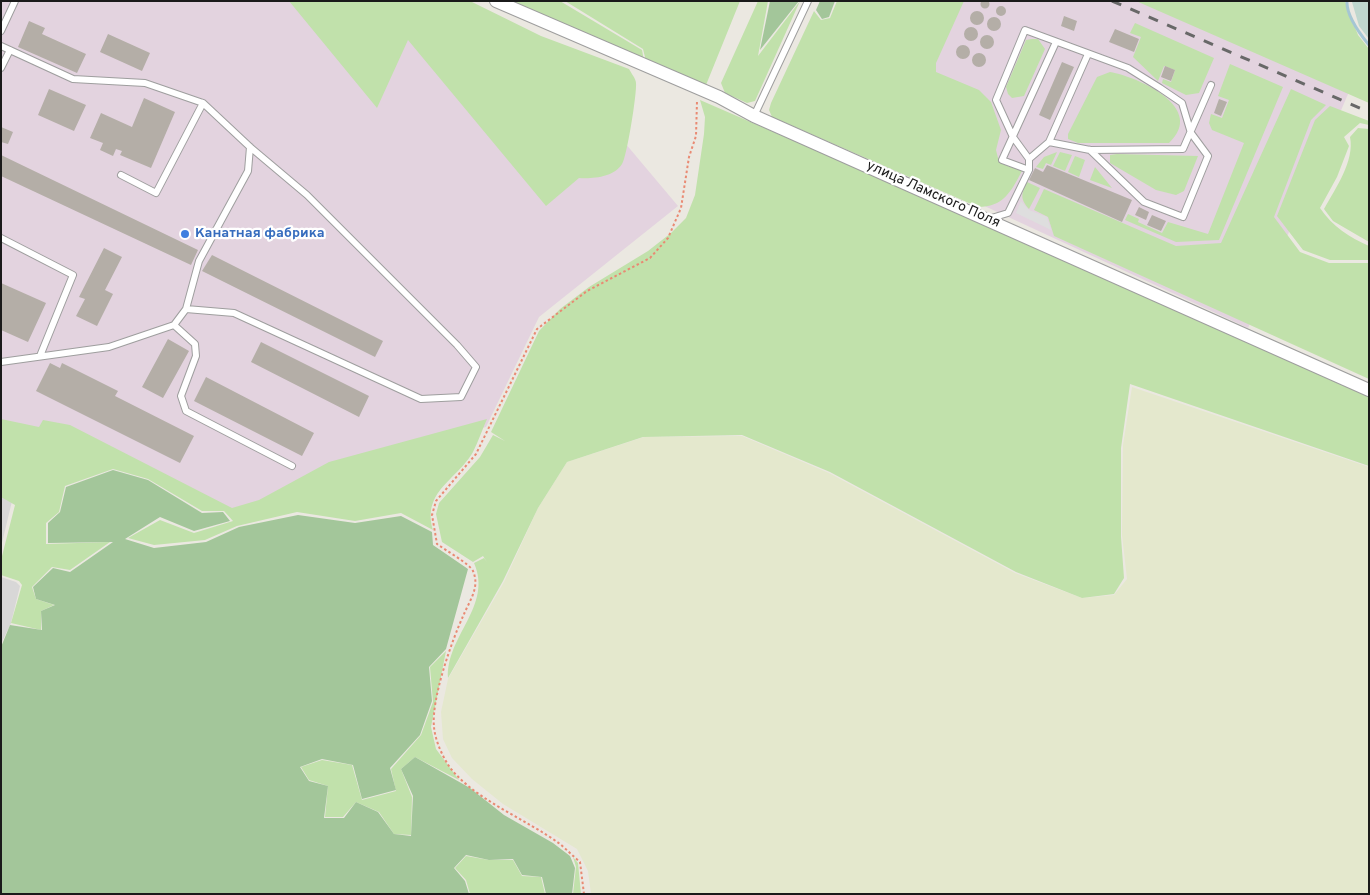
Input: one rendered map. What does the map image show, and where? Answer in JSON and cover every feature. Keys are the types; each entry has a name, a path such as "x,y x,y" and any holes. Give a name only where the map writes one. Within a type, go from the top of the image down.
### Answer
{"street":[{"name":"улица Ламского Поля","path":"496,1 696,88 754,116 1369,390"}],"lane":[{"path":"1,31 15,1"},
{"path":"754,116 808,1"},
{"path":"986,219 1008,213 1029,170 1028,159 1013,137 996,100 1025,30 1128,68 1182,103 1191,133 1208,156 1183,217 1144,202 1090,150"},
{"path":"1029,170 1002,160 1056,42"},
{"path":"1,46 73,79 145,83 203,103 307,196 457,344 476,367 460,397 421,399 234,313 186,309"},
{"path":"1,68 10,50"},
{"path":"1028,159 1049,142 1088,54"},
{"path":"1049,142 1090,150 1183,149 1211,85"},
{"path":"121,175 156,193 203,103"},
{"path":"1,362 109,347 174,325 186,309 199,261 248,172 250,147"},
{"path":"1,238 73,275 40,356"},
{"path":"174,325 195,344 196,356 181,396 186,411 292,466"}],"path":[{"path":"584,894 580,862 560,844 506,812 462,780 448,764 440,748 434,727 440,683 458,629 473,598 476,578 472,569 438,544 432,515 436,501 476,454 537,328 587,291 650,258 668,238 681,208 689,157 696,136 696,88"}],"shaded area":[{"path":"1,1 297,1 408,34 625,143 678,206 539,317 486,427 349,464 232,514 64,432 1,423"},
{"path":"841,1 1189,1 1357,73 1248,328 788,115"},
{"path":"1021,201 1029,210 1047,217 1051,230 1016,213"},
{"path":"1,491 13,497 1,547"},
{"path":"1,577 16,582 20,586 11,623 1,644"}],"green space":[{"path":"289,1 470,1 541,36 629,69 635,80 636,89 629,137 622,164 609,174 579,178 546,206 408,40 377,108"},
{"path":"507,1 560,1 642,50 644,61"},
{"path":"565,1 740,1 706,85 646,61 643,49"},
{"path":"758,1 768,1 758,56 800,1 755,101 747,103 725,93 721,83"},
{"path":"770,1 799,1 760,50"},
{"path":"820,1 835,1 829,17 822,19 816,10"},
{"path":"837,1 964,1 936,63 936,72 979,90 991,102 1001,130 996,150 998,158 1005,165 1022,171 1005,197 994,204 978,207 772,117 769,110 771,103 814,11 821,20 830,18"},
{"path":"1136,1 1345,1 1358,35 1369,49 1369,103"},
{"path":"1369,1 1369,39 1359,26 1352,2"},
{"path":"1135,23 1214,58 1199,93 1186,95 1162,83 1163,79 1171,82 1175,70 1164,66 1158,81 1133,57 1141,37 1130,33"},
{"path":"1038,39 1045,49 1024,96 1012,98 1008,94 1006,87 1026,40"},
{"path":"1230,64 1283,87 1219,240 1176,242 1125,220 1128,214 1139,219 1138,222 1162,233 1168,222 1208,234 1244,143 1212,130 1209,123 1211,114 1222,118 1229,100 1218,96"},
{"path":"1110,72 1137,80 1151,87 1165,96 1175,106 1180,118 1179,130 1169,143 1078,143 1068,139 1068,134 1097,77"},
{"path":"1291,89 1326,105 1311,120 1274,217 1300,252 1329,263 1369,263 1369,379 1054,236 1048,217 1034,210 1044,189 1176,246 1221,243"},
{"path":"700,100 997,229 1369,397 1369,466 1130,384 1121,448 1121,537 1124,578 1114,594 1082,598 1016,572 830,472 742,435 643,437 567,462 538,508 503,581 448,678 449,663 454,648 474,607 478,593 478,579 474,563 484,558 487,562 483,556 473,562 442,542 436,514 439,503 480,457 493,435 505,441 491,432 539,331 560,309 589,287 648,251 686,218 695,195 704,134 705,117"},
{"path":"1330,106 1369,121 1369,125 1360,123 1344,137 1349,146 1337,177 1320,208 1330,221 1342,231 1369,246 1369,260 1330,260 1303,250 1277,216 1315,120"},
{"path":"1358,128 1369,129 1369,242 1333,221 1324,209 1347,165 1350,156 1350,137"},
{"path":"1057,152 1051,165 1046,163 1043,169 1036,167 1044,157"},
{"path":"1060,152 1072,155 1065,171 1053,166"},
{"path":"1110,155 1198,156 1184,191 1176,195 1156,190 1110,163"},
{"path":"1075,156 1085,160 1079,177 1068,172"},
{"path":"1095,167 1112,188 1090,180"},
{"path":"1027,182 1040,188 1029,209 1022,196"},
{"path":"1132,387 1369,467 1369,894 591,894 588,871 577,849 503,804 472,779 452,758 443,739 441,712 448,679 504,582 538,508 567,462 644,437 742,436 829,473 1015,573 1082,598 1114,595 1127,579 1122,535 1123,445"},
{"path":"1,419 39,427 43,420 70,425 232,508 259,500 329,462 487,419 473,452 436,496 432,505 433,530 401,513 355,521 297,512 237,526 205,540 154,545 128,538 160,520 194,533 233,521 224,511 202,511 148,479 113,469 65,486 59,512 46,523 46,544 110,542 70,570 52,567 32,587 36,599 54,605 41,611 41,630 11,623 22,585 19,581 1,575 1,560 15,505 1,497"},
{"path":"113,470 148,480 202,513 223,512 230,521 194,531 160,517 125,539 154,548 206,542 239,527 298,515 355,523 401,516 432,532 433,545 468,569 446,649 429,667 432,701 420,735 390,768 396,790 362,799 353,765 322,759 300,767 309,781 328,786 324,818 344,818 356,802 378,812 394,834 411,836 413,796 401,769 415,757 470,788 504,815 553,843 570,856 575,868 572,894 546,894 542,877 522,875 513,859 489,860 466,855 454,868 465,881 469,894 1,894 1,647 10,625 42,630 41,611 55,605 36,599 33,587 53,568 70,572 113,542 48,543 48,523 60,512 66,487"},
{"path":"446,651 431,727 436,749 459,780 415,757 401,769 412,797 411,835 394,834 379,812 356,802 343,817 325,817 328,786 309,780 301,767 322,760 352,765 362,800 396,791 391,769 421,735 433,702 430,667"},
{"path":"466,856 489,860 513,860 522,876 541,877 545,894 470,894 466,880 455,868"},
{"path":"573,857 578,863 581,894 573,894 576,867"}],"building":[{"path":"985,0 989,4 985,8 981,4"},
{"path":"1001,6 1006,11 1001,16 996,11"},
{"path":"977,11 982,13 984,18 982,23 977,25 972,23 970,18 972,13"},
{"path":"1064,16 1077,21 1074,31 1061,26"},
{"path":"994,17 999,19 1001,24 999,29 994,31 989,29 987,24 989,19"},
{"path":"29,21 45,28 42,34 86,54 77,73 18,47"},
{"path":"971,27 976,29 978,34 976,39 971,41 966,39 964,34 966,29"},
{"path":"1115,29 1139,39 1134,52 1109,42"},
{"path":"108,34 150,53 142,71 100,52"},
{"path":"987,35 992,37 994,42 992,47 987,49 982,47 980,42 982,37"},
{"path":"963,45 968,47 970,52 968,57 963,59 958,57 956,52 958,47"},
{"path":"979,53 984,55 986,60 984,65 979,67 974,65 972,60 974,55"},
{"path":"1062,62 1074,67 1050,120 1039,115"},
{"path":"1165,66 1175,70 1171,81 1161,77"},
{"path":"49,89 86,105 74,131 38,115"},
{"path":"144,98 175,112 151,168 120,155 122,151 116,149 113,156 100,150 103,143 90,138 101,113 132,127"},
{"path":"1219,99 1227,102 1221,116 1214,113"},
{"path":"1,127 13,132 8,144 1,142"},
{"path":"1,155 198,250 191,265 1,176"},
{"path":"1047,165 1132,200 1122,222 1029,180 1035,168 1043,172"},
{"path":"1139,207 1149,212 1146,220 1135,215"},
{"path":"1152,215 1166,221 1161,231 1147,225"},
{"path":"104,248 122,257 105,290 113,294 97,326 76,316 85,299 79,297"},
{"path":"212,255 383,341 375,357 202,271"},
{"path":"1,283 46,303 28,342 1,330"},
{"path":"168,339 189,351 163,398 142,387"},
{"path":"261,342 369,396 359,417 251,362"},
{"path":"50,363 60,368 62,363 118,391 115,396 194,436 180,463 36,391"},
{"path":"206,377 314,433 302,456 194,401"}],"waterway":[{"path":"1347,1 1351,19 1369,45"}],"railway":[{"path":"1112,1 1369,112"}],"place":[{"name":"Канатная фабрика","path":"185,234"}]}
